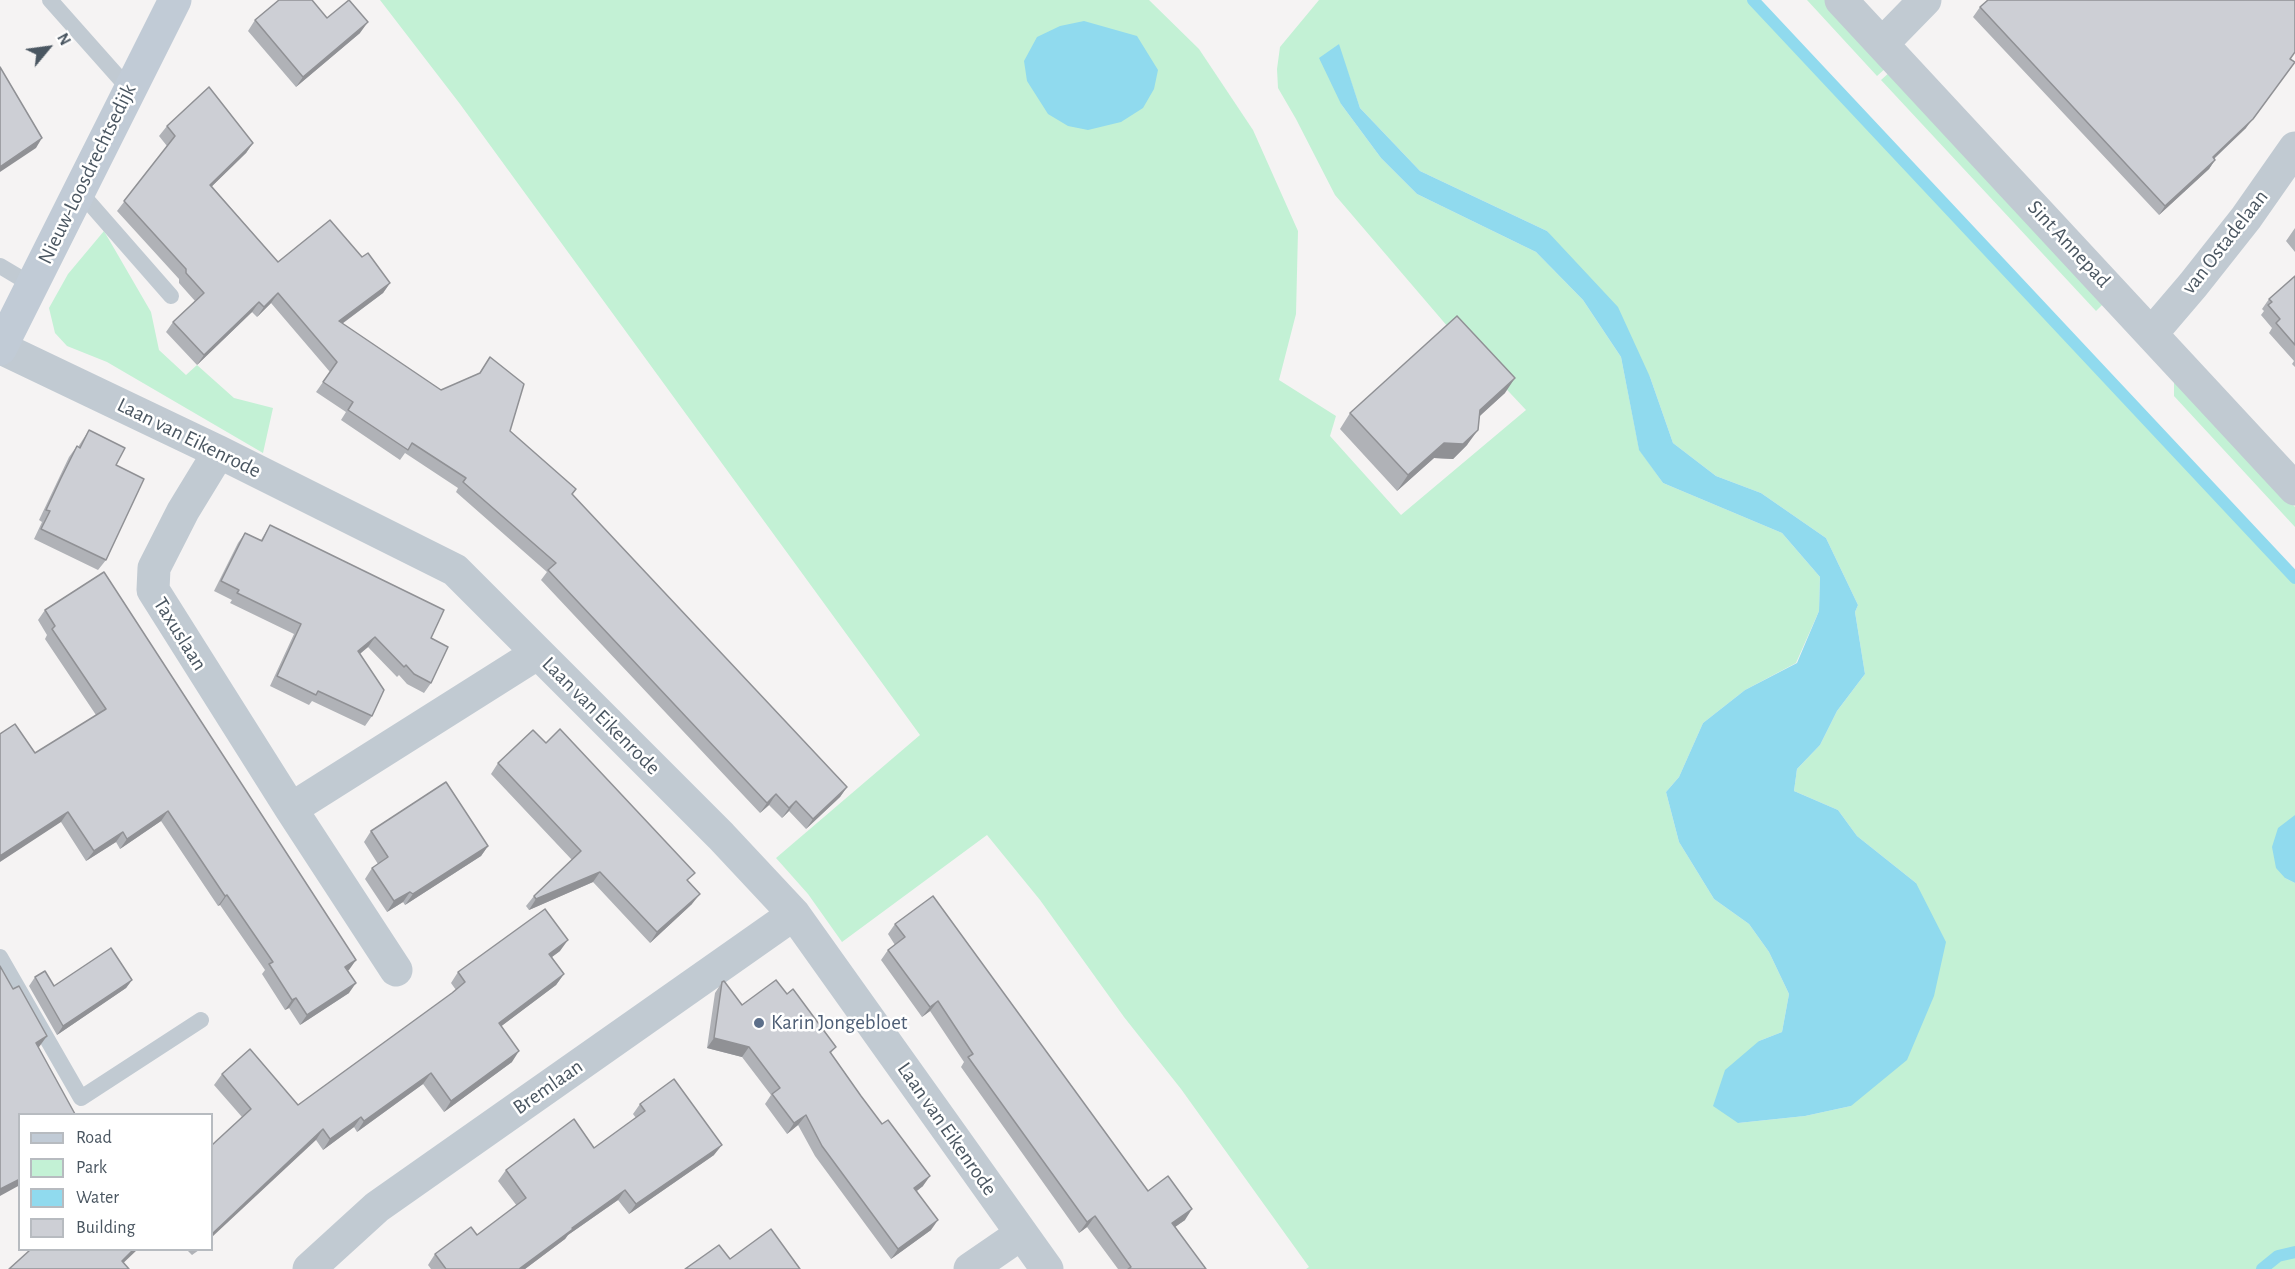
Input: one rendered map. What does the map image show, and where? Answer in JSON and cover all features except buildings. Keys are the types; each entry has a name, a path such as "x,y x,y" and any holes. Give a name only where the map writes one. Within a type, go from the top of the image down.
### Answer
{"street":[{"name":"Nieuw-Loosdrechtsedijk","path":"0,348 175,0"},
{"name":"Sint Annepad","path":"1841,0 2295,489"},
{"path":"1882,44 1924,0"},
{"name":"van Ostadelaan","path":"2151,333 2193,285 2246,218 2295,148"},
{"name":"Laan van Eikenrode","path":"0,348 219,452 455,570 722,836 795,914 1047,1269"},
{"name":"Taxuslaan","path":"219,452 183,511 154,568 153,590 396,970"},
{"path":"291,809 538,653"},
{"name":"Bremlaan","path":"309,1269 377,1207 795,914"},
{"path":"970,1269 1021,1234"}],"lane":[{"path":"50,0 129,89"},
{"path":"79,191 171,296"},
{"path":"0,266 32,285"},
{"path":"0,957 81,1098 201,1020"}],"green space":[{"path":"380,0 1149,0 1199,49 1253,130 1298,231 1296,314 1279,380 1336,416 1330,436 1401,515 1526,410 1448,327 1335,195 1278,88 1277,69 1280,47 1319,0 1755,0 2295,582 2295,815 2285,878 2295,883 2295,1269 1306,1269 1309,1267 1181,1089 1124,1017 1040,900 987,835 842,942 808,894 776,858 920,735 460,104","holes":["1338,44 1360,108 1420,171 1547,231 1650,377 1673,443 1716,476 1761,493 1826,538 1858,605 1855,612 1865,674 1837,711 1820,745 1797,769 1794,791 1838,810 1857,836 1916,883 1851,1106 1805,1116 1738,1123 1759,1041 1782,1032 1789,994 1769,952 1749,924 1714,899 1679,842 1666,792 1679,777 1703,723 1745,690 1796,663 1819,611 1820,577 1782,533 1663,483 1639,449 1621,357 1583,300 1536,252 1417,194 1381,158 1341,104"]},
{"path":"1807,0 1825,0 1887,67 1877,76"},
{"path":"1891,71 2105,302 2096,311 1881,80"},
{"path":"104,231 151,312 159,350 186,375 197,365 234,398 273,408 263,453 107,362 67,346 55,333 49,308 68,274"},
{"path":"2174,376 2295,507 2295,527 2174,396"}],"water":[{"path":"1084,21 1137,36 1158,70 1154,89 1143,108 1121,122 1088,130 1068,126 1048,114 1027,81 1024,61 1037,37 1060,26"},
{"path":"1339,44 1360,108 1420,171 1547,231 1618,307 1650,377 1673,443 1716,476 1761,493 1826,538 1858,605 1855,612 1865,674 1837,711 1820,745 1797,769 1794,791 1838,810 1857,836 1916,883 1946,942 1934,996 1907,1060 1851,1106 1805,1116 1738,1123 1713,1106 1725,1070 1759,1041 1782,1032 1789,994 1769,952 1749,924 1714,899 1679,842 1666,792 1679,777 1703,723 1745,690 1797,663 1819,611 1820,577 1782,533 1663,483 1639,450 1621,357 1583,300 1536,252 1417,194 1381,158 1341,104 1319,58"},
{"path":"2295,815 2295,883 2285,878 2276,868 2272,847 2278,828"}],"waterway":[{"path":"1753,0 2295,578"},
{"path":"2262,1269 2278,1256 2295,1252"}],"place":[{"name":"Karin Jongebloet","path":"759,1023"}]}
